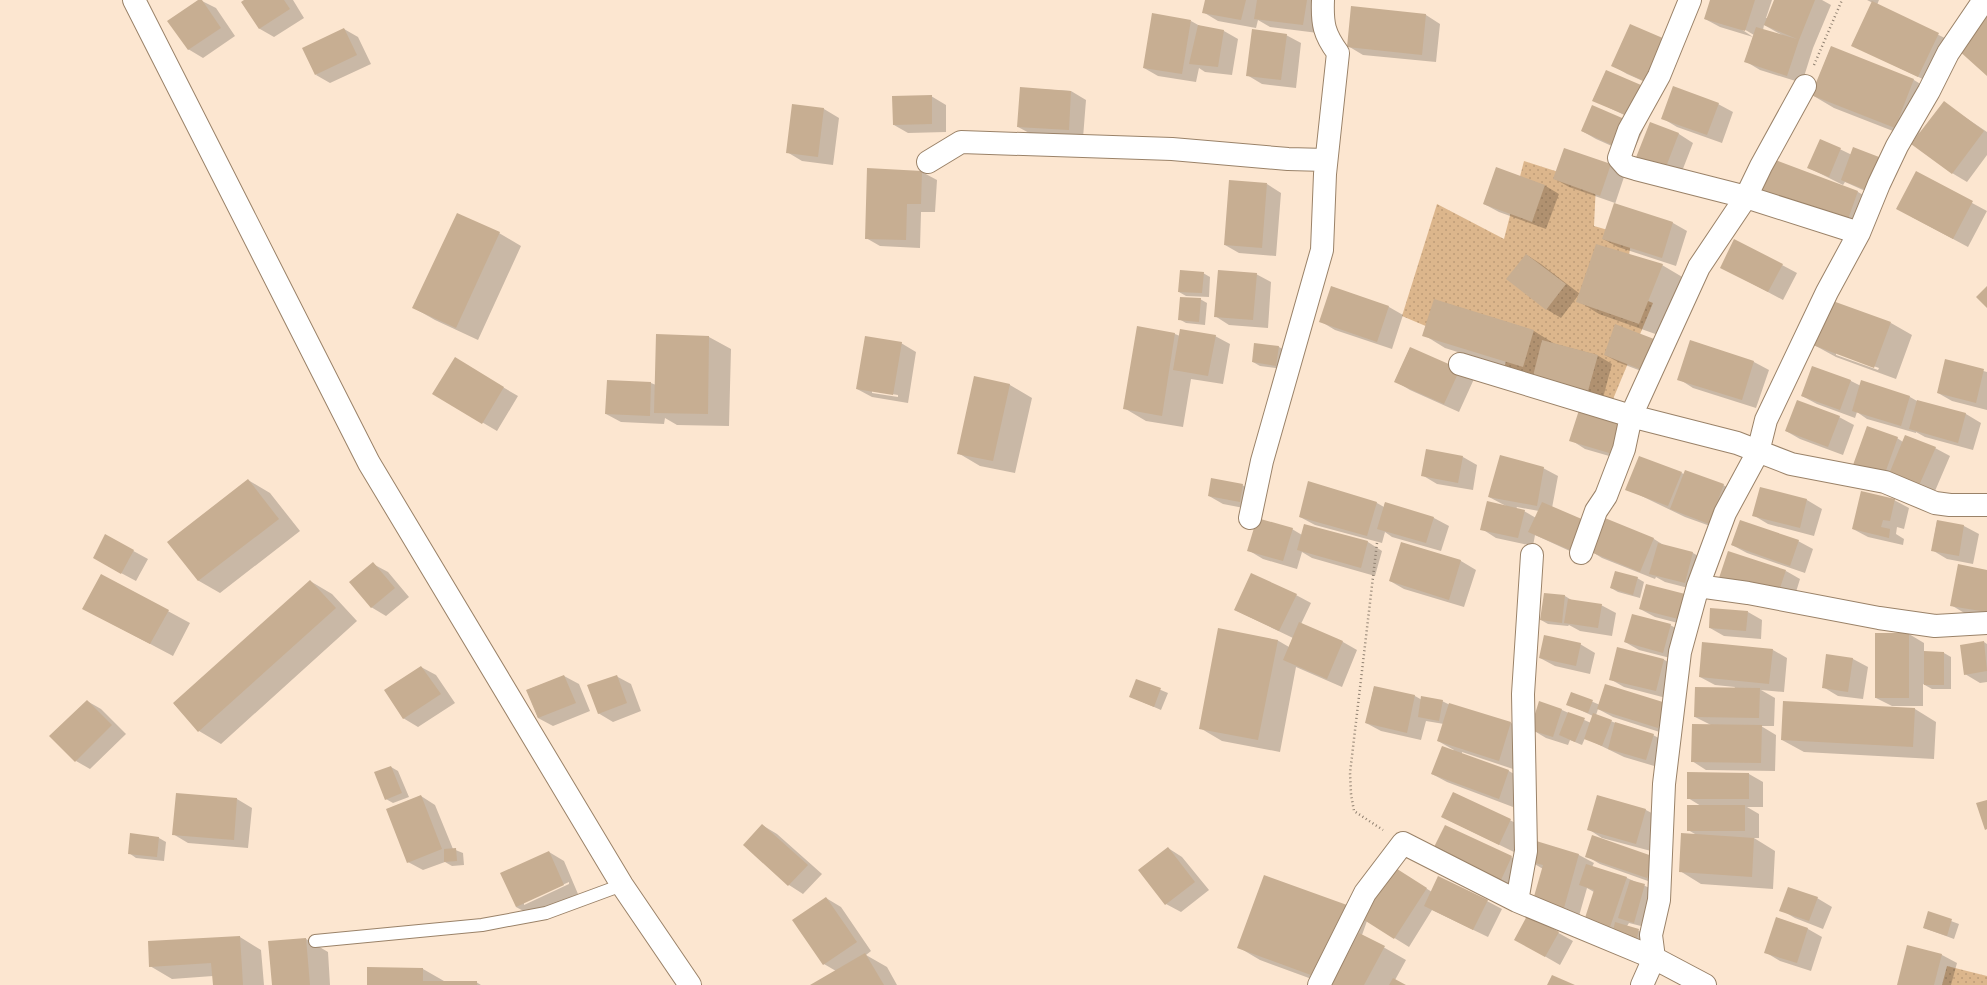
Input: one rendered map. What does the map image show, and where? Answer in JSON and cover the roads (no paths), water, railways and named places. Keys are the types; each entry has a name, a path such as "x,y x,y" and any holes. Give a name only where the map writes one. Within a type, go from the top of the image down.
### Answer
{"street":[{"path":"134,0 369,463 622,885 690,985"},
{"path":"1250,518 1262,461 1322,250 1326,160 1338,53 1328,38 1322,22 1323,0"},
{"path":"1690,0 1659,76 1630,130 1619,158 1626,166 1746,197 1859,233"},
{"path":"1642,985 1654,958 1651,935 1659,900 1664,784 1680,652 1698,586 1726,513 1758,452 1766,420 1827,292 1859,233 1879,184 1897,146 1929,91 1948,53 1984,0"},
{"path":"1581,552 1596,511 1606,496 1624,449 1631,416 1699,268 1746,197 1761,166 1805,86"},
{"path":"928,162 961,142 1172,149 1288,159 1326,160"},
{"path":"1460,364 1631,416 1737,443 1758,452 1798,465 1862,476 1885,482 1935,503 1950,506 1987,506"},
{"path":"1517,901 1526,851 1523,694 1532,555"},
{"path":"1698,586 1748,593 1879,618 1928,625 1987,623"},
{"path":"1319,985 1365,893 1404,843 1517,901 1654,958 1705,985"}],"lane":[{"path":"315,941 482,925 509,921 546,913 622,885"}]}
